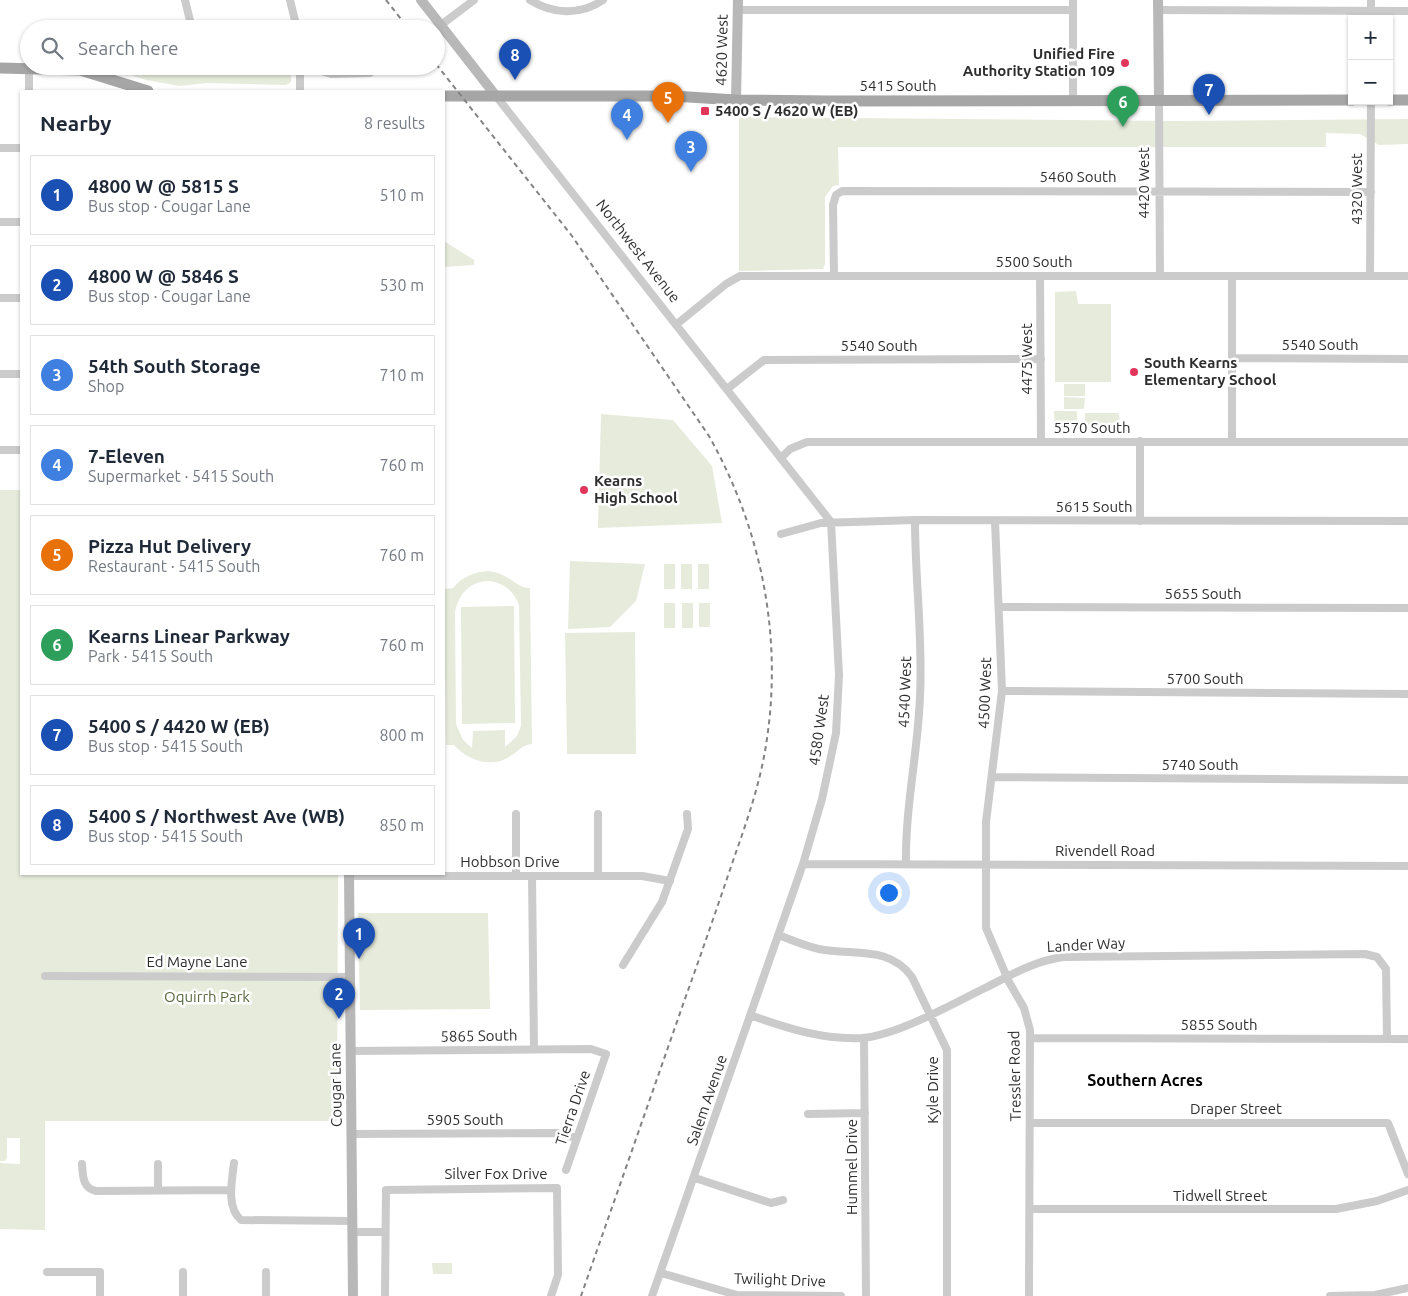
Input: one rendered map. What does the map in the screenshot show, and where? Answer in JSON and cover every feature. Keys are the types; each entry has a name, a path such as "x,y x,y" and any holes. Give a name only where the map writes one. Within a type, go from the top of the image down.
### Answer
{"main road":[{"name":"Northwest Avenue","path":"421,0 436,20"},
{"name":"4620 West","path":"736,100 738,5"},
{"name":"4420 West","path":"1158,5 1159,101"},
{"name":"Northwest Avenue","path":"445,31 496,96"},
{"path":"0,68 20,68"},
{"path":"96,75 145,90"},
{"name":"5415 South","path":"445,96 673,96 736,100 1348,100"},
{"path":"1393,100 1408,100"},
{"name":"Cougar Lane","path":"349,875 353,1296"}],"street":[{"path":"185,0 190,20"},
{"path":"290,0 295,20"},
{"path":"445,23 474,0"},
{"path":"530,0 543,7 565,12 586,8 603,0"},
{"path":"1072,100 1073,0"},
{"path":"1371,0 1371,15"},
{"path":"738,5 1073,10"},
{"path":"1158,5 1371,15 1408,11"},
{"path":"29,75 29,90"},
{"path":"300,75 300,90"},
{"name":"Northwest Avenue","path":"496,96 831,522"},
{"name":"4420 West","path":"1159,101 1160,276"},
{"name":"4320 West","path":"1370,276 1371,105"},
{"path":"0,148 20,148"},
{"name":"5460 South","path":"834,276 834,200 839,192 845,191 1159,190 1371,192"},
{"path":"0,222 20,222"},
{"name":"5500 South","path":"676,324 726,284 740,276 1408,276"},
{"name":"4475 West","path":"1040,276 1041,441"},
{"path":"1232,276 1232,442"},
{"path":"0,298 20,298"},
{"name":"5540 South","path":"1232,358 1408,358"},
{"name":"5540 South","path":"727,389 764,360 1041,359"},
{"path":"0,374 20,374"},
{"path":"1140,441 1140,520"},
{"name":"5570 South","path":"781,458 790,450 807,442 1408,442"},
{"path":"0,450 20,450"},
{"name":"5615 South","path":"781,534 811,525 831,522 915,520 1408,521"},
{"name":"4540 West","path":"906,864 906,819 919,719 921,674 915,520"},
{"name":"4500 West","path":"986,865 986,822 1002,692 999,607 995,574 995,521"},
{"name":"4580 West","path":"778,935 803,864 822,799 836,733 839,675 831,522"},
{"name":"5655 South","path":"999,607 1408,608"},
{"name":"5700 South","path":"1002,692 1408,694"},
{"name":"5740 South","path":"992,777 1408,780"},
{"path":"516,814 516,876"},
{"path":"598,814 598,876"},
{"path":"623,965 658,911 688,829 687,814"},
{"name":"Rivendell Road","path":"803,864 1408,866"},
{"name":"Tressler Road","path":"986,865 986,928 1006,976 1024,1008 1030,1038 1029,1296"},
{"name":"Hobbson Drive","path":"349,875 654,876 670,881"},
{"path":"532,876 534,1049"},
{"name":"Salem Avenue","path":"652,1296 695,1178 778,935"},
{"name":"Kyle Drive","path":"778,935 819,949 883,954 905,967 912,976 946,1050 947,1296"},
{"name":"Lander Way","path":"750,1015 812,1034 864,1038 897,1028 929,1015 1006,976 1044,960 1063,957 1365,954 1381,961 1387,975 1387,1039"},
{"name":"Ed Mayne Lane","path":"45,976 350,977"},
{"name":"Hummel Drive","path":"864,1038 866,1296"},
{"name":"5855 South","path":"1030,1038 1408,1038"},
{"name":"5865 South","path":"350,1051 591,1049 606,1054"},
{"name":"Tierra Drive","path":"566,1170 606,1054"},
{"path":"808,1114 865,1113"},
{"name":"Draper Street","path":"1030,1123 1388,1123 1408,1174"},
{"name":"5905 South","path":"352,1134 556,1133 577,1138"},
{"path":"234,1163 231,1190 234,1212 241,1220 352,1221"},
{"path":"82,1164 87,1187 96,1191 231,1190"},
{"path":"158,1164 158,1190"},
{"path":"695,1178 771,1203 783,1200"},
{"name":"Silver Fox Drive","path":"384,1232 386,1190 557,1188 558,1275 551,1296"},
{"name":"Tidwell Street","path":"1030,1209 1336,1209 1370,1203 1408,1190"},
{"path":"352,1232 384,1232 385,1296"},
{"path":"47,1272 100,1272 100,1296"},
{"path":"182,1272 183,1296"},
{"path":"266,1272 266,1296"},
{"name":"Twilight Drive","path":"661,1273 736,1295 841,1296"},
{"path":"1330,1296 1375,1295 1408,1288"}],"green space":[{"path":"131,75 291,75 291,82 286,85 206,83 180,86 146,80"},
{"path":"739,118 1173,121 1408,119 1408,144 1379,145 1360,134 1326,133 1326,147 838,147 839,185 833,186 825,197 825,264 823,269 739,271"},
{"path":"445,242 474,260 474,265 445,267"},
{"path":"1076,291 1078,304 1111,304 1111,382 1055,382 1055,292"},
{"path":"1064,384 1085,384 1085,396 1064,396"},
{"path":"1064,397 1085,398 1084,409 1064,409"},
{"path":"1054,411 1077,411 1077,428 1055,428"},
{"path":"1085,413 1119,413 1120,428 1085,428"},
{"path":"601,414 673,420 712,466 722,523 598,528"},
{"name":"Oquirrh Park","path":"0,490 20,490 20,875 338,875 337,1121 45,1121 45,1230 0,1229 0,1163 20,1164 20,1138 7,1138 7,1158 5,1161 0,1161"},
{"path":"570,561 645,564 636,601 610,627 568,629"},
{"path":"664,564 675,564 675,589 664,589"},
{"path":"681,564 692,564 692,589 681,589"},
{"path":"698,564 709,564 709,589 698,589"},
{"path":"488,571 495,572 507,577 520,586 530,588 532,744 497,762 473,759 454,745 446,745 445,589 453,588 464,578","holes":["490,581 504,586 512,592 519,606 521,726 517,736 505,747 505,730 473,731 472,748 463,740 456,724 455,613 459,600 471,586"]},
{"path":"664,603 675,603 675,628 664,628"},
{"path":"682,603 693,603 693,628 682,628"},
{"path":"699,603 710,603 710,627 699,627"},
{"path":"514,606 515,723 462,724 461,607"},
{"path":"635,632 636,754 567,754 565,633"},
{"path":"358,913 488,913 490,1009 360,1010"},
{"path":"432,1263 452,1263 452,1274 433,1274"}],"railway":[{"path":"386,0 402,20"},
{"path":"445,75 572,236 709,436 728,473 743,510 755,549 770,629 772,669 770,710 765,751 756,790 711,926 581,1296"}],"place":[{"name":"Unified Fire Authority Station 109","path":"1125,63"},
{"name":"5400 S / Northwest Ave (WB)","path":"515,80"},
{"name":"5400 S / 4620 W (EB)","path":"705,111"},
{"name":"5400 S / 4420 W (EB)","path":"1209,115"},
{"name":"Pizza Hut Delivery","path":"668,123"},
{"name":"Kearns Linear Parkway","path":"1123,127"},
{"name":"7-Eleven","path":"627,140"},
{"name":"54th South Storage","path":"691,172"},
{"name":"South Kearns Elementary School","path":"1134,372"},
{"name":"Kearns High School","path":"584,490"},
{"name":"4800 W @ 5815 S","path":"359,959"},
{"name":"4800 W @ 5846 S","path":"339,1019"}],"district":[{"name":"Southern Acres","path":"1145,1080"}]}
